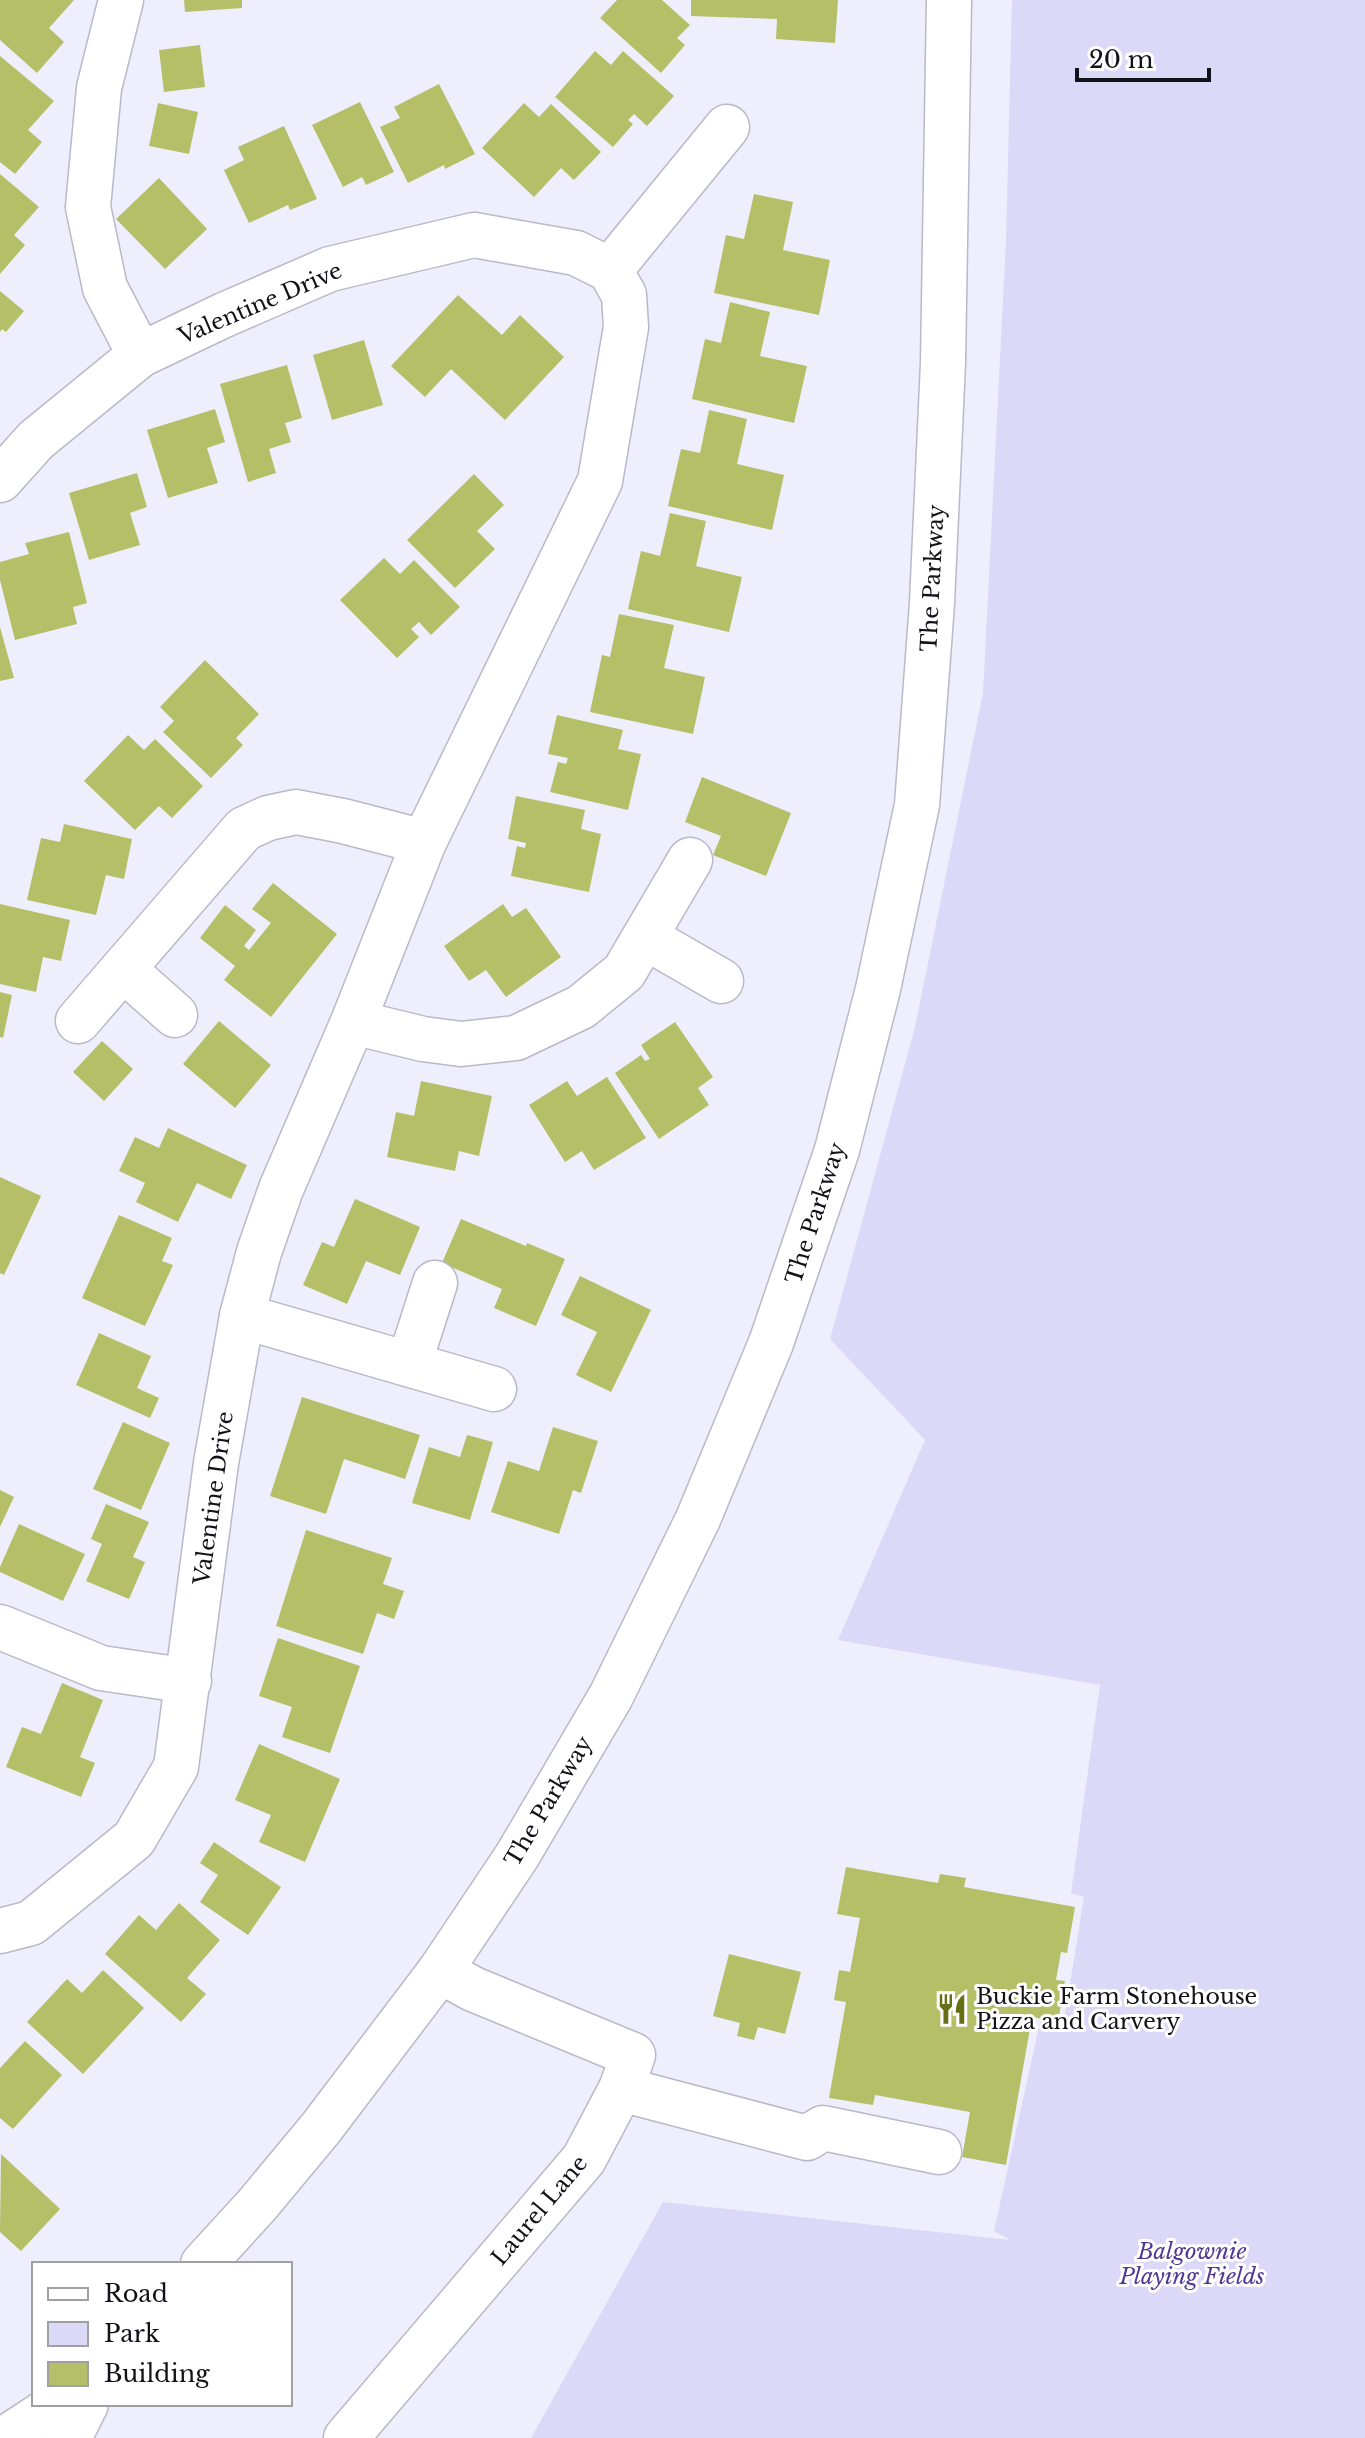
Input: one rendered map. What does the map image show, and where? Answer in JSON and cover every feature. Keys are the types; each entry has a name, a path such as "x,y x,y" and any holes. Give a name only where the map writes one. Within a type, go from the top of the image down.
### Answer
{"street":[{"path":"121,0 99,88 88,207 105,288 140,355"},
{"name":"The Parkway","path":"205,2262 321,2128 440,1971 517,1856 611,1696 698,1519 771,1343 841,1136 878,989 917,805 932,603 943,363 949,0"},
{"path":"610,270 727,127"},
{"name":"Valentine Drive","path":"0,480 36,440 140,355 330,269 474,235 576,253 610,270 624,295 626,327 600,481 424,842 353,1022 281,1189 259,1252 242,1316 216,1463 176,1767 134,1839 31,1923 0,1931"},
{"path":"78,1021 244,829 268,818 296,812 424,842"},
{"path":"353,1022 423,1039 461,1044 516,1038 581,1007 624,972 690,860"},
{"path":"645,937 721,981"},
{"path":"123,969 175,1015"},
{"path":"409,1364 435,1283"},
{"path":"242,1316 494,1389"},
{"path":"0,1627 101,1668 189,1681"},
{"name":"Laurel Lane","path":"346,2438 584,2159 621,2089 633,2055 473,1989 440,1971"},
{"path":"621,2089 807,2138 823,2128 939,2152"},
{"path":"6,2438 55,2406"},
{"path":"69,2438 85,2406"}],"green space":[{"name":"Balgownie Playing Fields","path":"1012,0 1365,0 1365,2438 531,2438 663,2202 1010,2240 994,2231 1040,2022 1063,2027 1084,1897 1071,1893 1100,1685 838,1640 925,1440 830,1339 915,1027 983,693 1006,241"}],"building":[{"path":"0,0 74,0 49,28 64,42 37,73 0,40"},
{"path":"184,0 242,0 242,8 185,12"},
{"path":"617,0 662,0 690,25 677,38 685,45 661,73 600,18"},
{"path":"691,0 838,0 835,43 776,39 777,19 691,16"},
{"path":"200,45 205,87 164,92 159,50"},
{"path":"595,51 611,65 623,51 674,96 647,126 634,114 628,120 633,124 613,147 555,97"},
{"path":"0,56 54,101 28,130 42,142 15,174 0,162"},
{"path":"439,84 475,154 408,183 380,127 400,118 394,107"},
{"path":"360,102 394,172 366,185 362,177 343,187 312,125"},
{"path":"158,103 198,112 189,154 149,146"},
{"path":"524,103 539,117 551,104 601,152 574,180 561,168 534,197 482,148"},
{"path":"284,126 317,199 290,210 288,205 249,223 224,170 244,160 238,147"},
{"path":"0,174 39,207 14,235 25,245 0,274"},
{"path":"159,178 207,229 165,269 116,219"},
{"path":"754,194 793,202 783,250 830,260 819,315 714,293 726,235 744,239"},
{"path":"0,291 24,311 6,332 2,329 0,332"},
{"path":"458,295 502,335 520,315 564,357 505,420 451,369 425,397 391,366"},
{"path":"730,302 770,312 760,356 807,366 794,423 692,399 705,339 721,343"},
{"path":"364,340 383,405 332,420 313,355"},
{"path":"287,365 302,418 285,423 291,442 269,449 276,473 248,482 220,384"},
{"path":"215,409 225,442 207,448 218,483 168,498 147,430"},
{"path":"709,410 747,419 737,464 784,475 772,530 668,506 681,449 700,453"},
{"path":"137,473 147,507 130,513 140,545 89,560 69,493"},
{"path":"474,474 504,505 477,531 495,549 455,588 407,540"},
{"path":"670,513 706,521 696,566 742,577 729,632 628,609 641,551 660,556"},
{"path":"69,532 87,603 73,607 77,624 15,640 0,580 0,562 29,554 25,543"},
{"path":"384,558 400,574 414,560 460,607 431,635 419,622 411,629 419,637 397,658 340,600"},
{"path":"619,614 674,625 664,668 705,677 693,734 590,712 602,655 610,657"},
{"path":"0,627 14,678 0,681"},
{"path":"205,660 259,714 236,738 243,745 211,778 163,732 174,721 160,707"},
{"path":"557,715 623,730 618,749 641,754 628,810 550,792 558,762 566,764 568,758 548,754"},
{"path":"128,735 144,750 155,739 203,786 172,818 159,806 135,830 84,781"},
{"path":"702,777 791,813 766,876 713,855 721,836 685,822"},
{"path":"516,796 585,810 581,829 601,834 589,892 511,876 517,846 525,848 526,843 508,839"},
{"path":"64,824 132,839 124,879 106,875 96,915 27,900 41,838 60,842"},
{"path":"273,883 337,934 271,1017 224,980 235,966 200,938 225,905 256,930 244,946 249,950 271,923 252,909"},
{"path":"0,904 70,920 61,961 43,957 36,992 0,984"},
{"path":"503,904 512,917 526,908 561,957 506,997 486,970 469,981 444,946"},
{"path":"0,992 12,995 3,1038 0,1037"},
{"path":"219,1021 271,1065 235,1108 183,1064"},
{"path":"675,1022 713,1077 698,1088 709,1105 659,1139 615,1073 641,1055 645,1061 650,1059 641,1045"},
{"path":"102,1041 133,1069 104,1101 73,1072"},
{"path":"607,1077 646,1138 594,1170 582,1151 565,1162 529,1105 567,1081 577,1096"},
{"path":"421,1081 492,1096 479,1156 459,1151 455,1171 387,1157 396,1112 414,1116"},
{"path":"168,1128 247,1165 231,1199 197,1183 178,1222 136,1202 145,1183 119,1171 135,1137 159,1148"},
{"path":"0,1177 41,1196 4,1275 0,1273"},
{"path":"355,1199 420,1227 400,1275 366,1261 347,1304 303,1285 322,1242 334,1247"},
{"path":"119,1215 172,1238 162,1261 173,1265 145,1326 82,1298"},
{"path":"461,1219 565,1259 536,1326 494,1308 502,1289 442,1263"},
{"path":"580,1276 651,1310 611,1392 576,1375 597,1332 561,1315"},
{"path":"99,1333 151,1356 137,1388 159,1398 150,1418 76,1385"},
{"path":"302,1397 420,1435 405,1479 344,1459 326,1514 270,1496"},
{"path":"123,1422 170,1443 141,1510 93,1489"},
{"path":"553,1427 598,1441 581,1493 573,1490 559,1534 491,1512 508,1461 539,1471"},
{"path":"467,1435 493,1442 470,1520 412,1503 429,1447 460,1457"},
{"path":"0,1490 14,1497 0,1527"},
{"path":"106,1504 149,1522 133,1557 145,1562 129,1599 86,1581 102,1544 91,1539"},
{"path":"19,1524 85,1554 63,1601 0,1572"},
{"path":"306,1530 392,1558 383,1584 404,1591 394,1619 377,1613 363,1654 276,1626"},
{"path":"278,1638 360,1666 330,1753 282,1737 292,1707 259,1696"},
{"path":"62,1683 103,1700 80,1757 95,1763 81,1797 6,1767 22,1727 41,1734"},
{"path":"259,1744 340,1779 305,1862 259,1842 271,1815 235,1800"},
{"path":"214,1842 281,1887 248,1935 200,1902 218,1875 200,1863"},
{"name":"Buckie Farm Stonehouse Pizza and Carvery","path":"846,1867 938,1883 940,1874 966,1878 964,1887 1075,1907 1067,1953 1061,1952 1056,1980 1065,1981 1058,2022 1032,2017 1006,2165 962,2157 970,2112 875,2095 873,2105 829,2098 846,2002 834,2000 839,1970 850,1972 860,1918 837,1914"},
{"path":"179,1903 220,1940 187,1978 206,1994 181,2022 105,1954 139,1915 156,1930"},
{"path":"729,1954 801,1972 785,2034 758,2027 754,2040 737,2036 740,2023 713,2016"},
{"path":"103,1970 144,2008 83,2074 27,2022 67,1979 82,1993"},
{"path":"25,2041 62,2075 13,2129 0,2118 0,2068"},
{"path":"1,2154 60,2209 21,2251 0,2232"}],"place":[{"name":"Buckie Farm Stonehouse Pizza and Carvery","path":"952,2009"}]}
